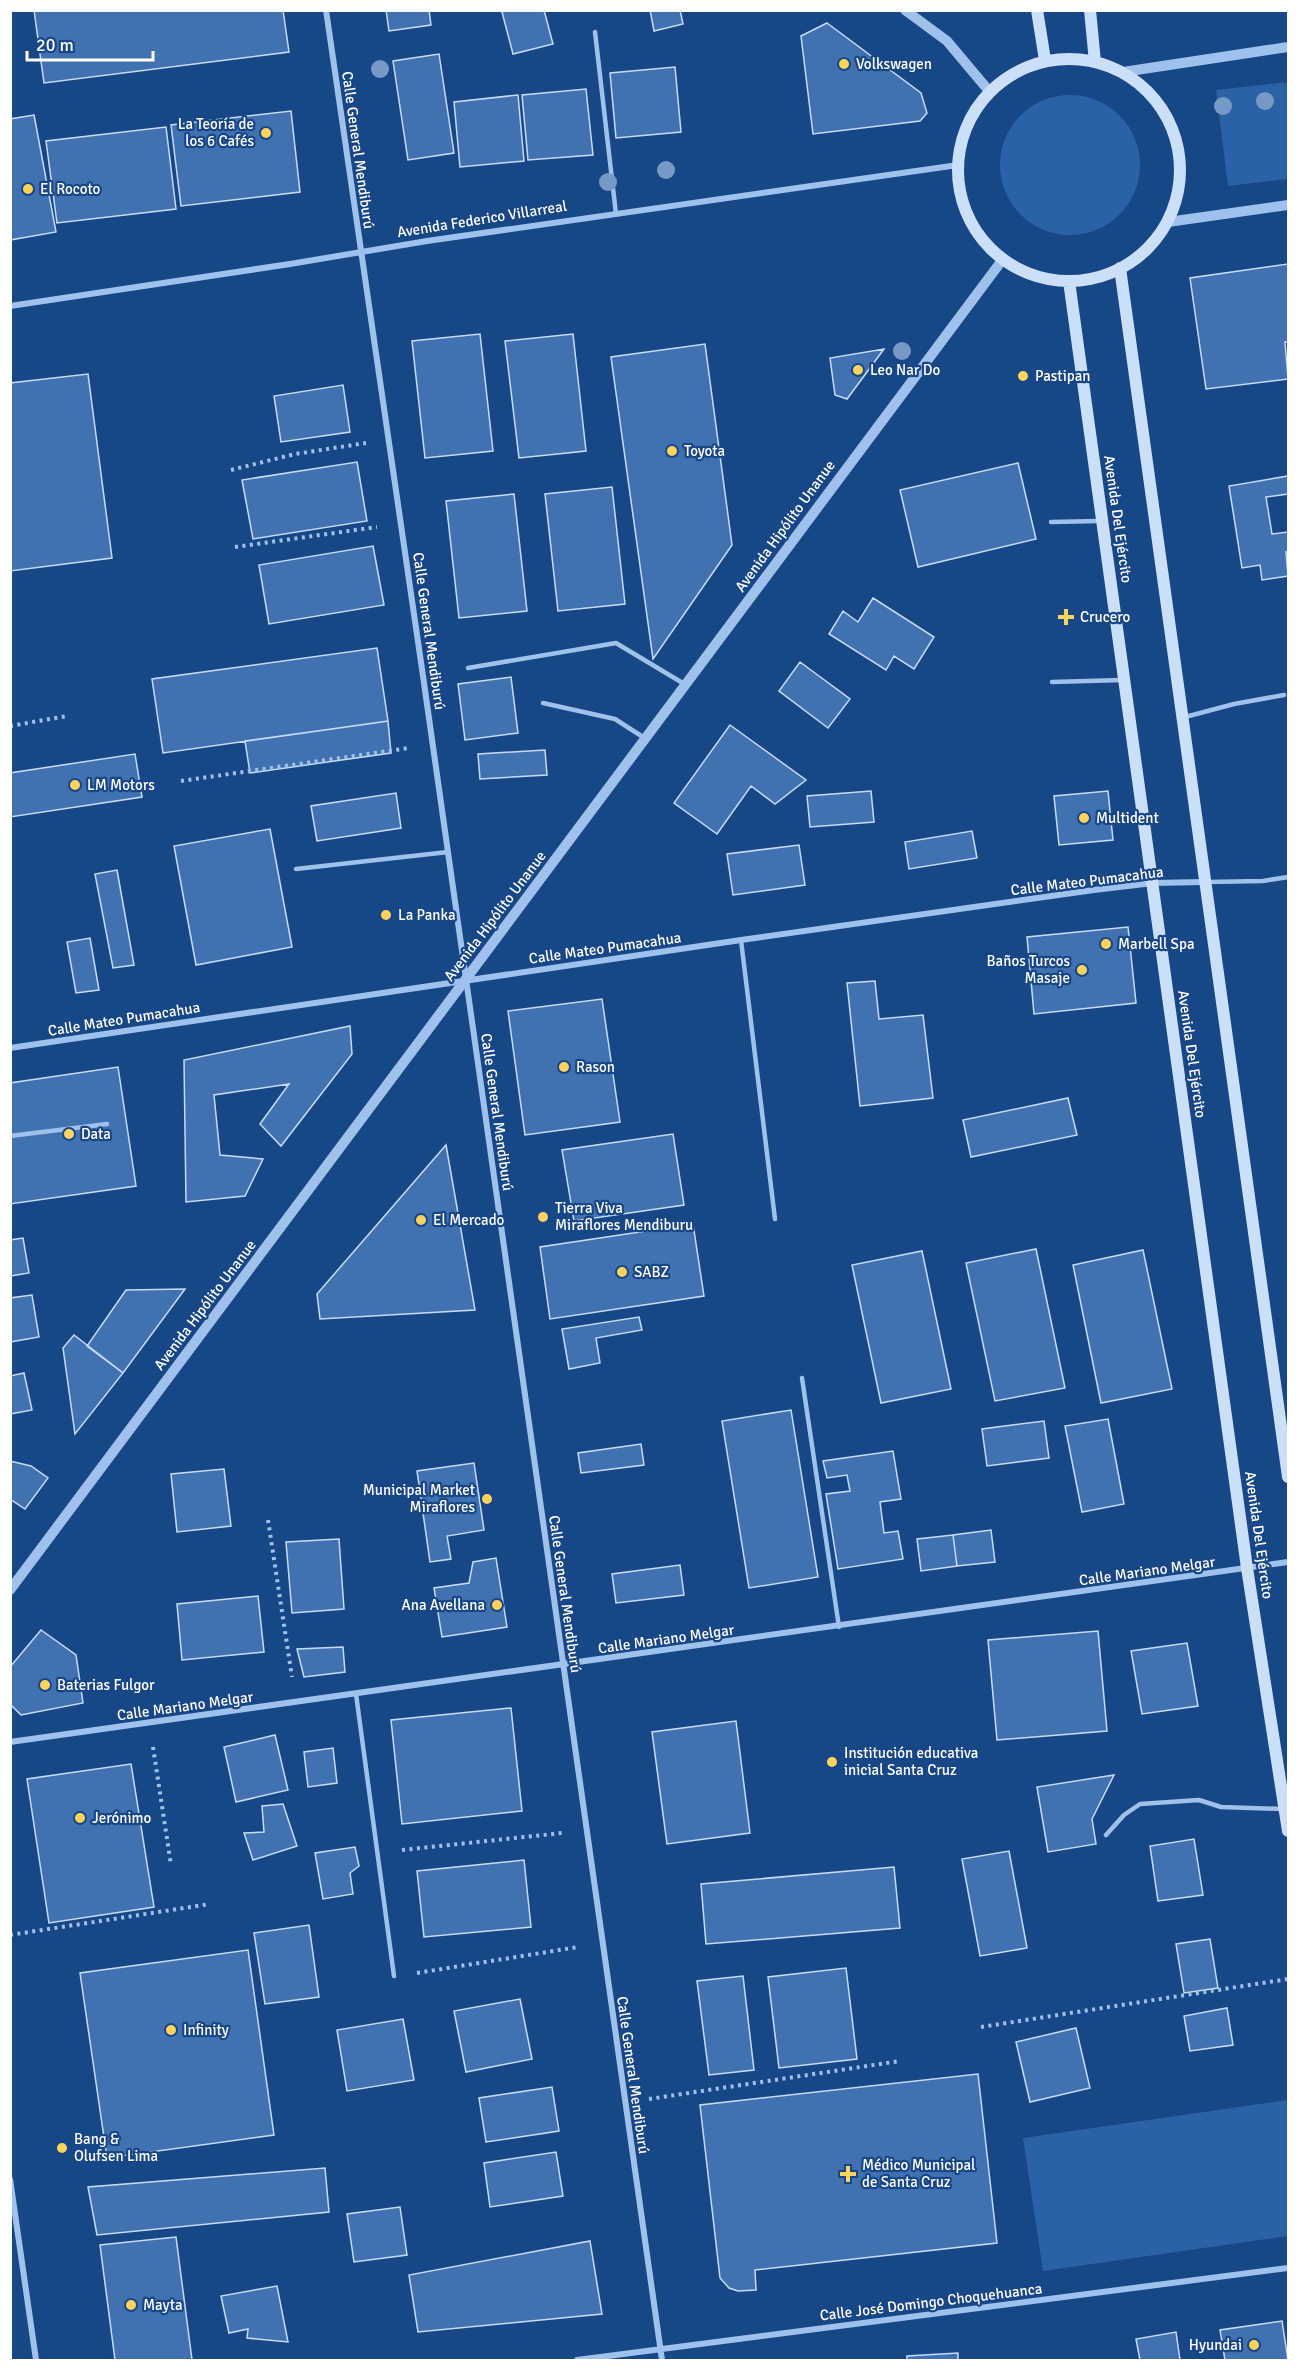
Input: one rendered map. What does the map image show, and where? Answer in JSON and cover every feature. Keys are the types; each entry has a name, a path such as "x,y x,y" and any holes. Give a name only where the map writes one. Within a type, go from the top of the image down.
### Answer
{"main road":[{"path":"1037,10 1045,60"},
{"path":"1090,10 1095,62"},
{"path":"1070,58 1095,62 1123,72 1140,84 1156,100 1176,138 1181,172 1175,206 1168,222 1148,249 1120,268 1095,278 1070,281 1041,278 1003,259 981,238 967,213 960,190 958,165 963,133 978,103 989,91 1015,72 1045,60 1070,58"},
{"path":"1120,268 1288,1477"},
{"name":"Avenida Del Ejército","path":"1070,281 1248,1569 1288,1831"}],"street":[{"name":"Calle General Mendiburú","path":"326,10 662,2361"},
{"path":"905,10 947,41 989,91"},
{"path":"1123,72 1288,47"},
{"name":"Avenida Federico Villarreal","path":"10,306 616,214 958,165"},
{"path":"1168,222 1288,205"},
{"name":"Avenida Hipólito Unanue","path":"10,1590 1003,259"},
{"name":"Calle Mateo Pumacahua","path":"10,1048 741,940 1153,883 1204,882"},
{"name":"Calle Mariano Melgar","path":"10,1742 840,1627 1288,1562"},
{"path":"10,2179 36,2361"},
{"name":"Calle José Domingo Choquehuanca","path":"577,2361 1288,2268"}],"lane":[{"path":"595,32 616,214"},
{"path":"1051,522 1103,521"},
{"path":"468,668 616,643 686,685"},
{"path":"1052,682 1125,680"},
{"path":"1182,718 1284,694"},
{"path":"543,703 615,719 646,739"},
{"path":"296,869 448,852"},
{"path":"1204,882 1263,881 1288,877"},
{"path":"741,940 775,1220"},
{"path":"10,1136 107,1124"},
{"path":"802,1378 840,1627"},
{"path":"356,1694 394,1976"},
{"path":"1106,1835 1124,1815 1140,1804 1199,1800 1221,1807 1285,1809"}],"path":[{"path":"231,470 295,454 388,439"},
{"path":"235,547 401,524"},
{"path":"10,726 67,716"},
{"path":"181,781 432,745"},
{"path":"268,1520 296,1703"},
{"path":"149,1722 171,1865"},
{"path":"377,1852 586,1830"},
{"path":"10,1935 210,1904"},
{"path":"394,1976 602,1943"},
{"path":"981,2027 1288,1979"},
{"path":"625,2102 900,2061"}],"shaded area":[{"path":"1288,82 1288,179 1228,186 1216,90"},
{"path":"1070,95 1097,100 1120,115 1135,138 1140,165 1135,192 1120,215 1097,230 1070,235 1043,230 1020,215 1005,192 1000,165 1005,138 1020,115 1043,100"},
{"path":"1288,2100 1288,2236 1043,2271 1023,2138"}],"building":[{"path":"34,10 283,10 289,52 44,83"},
{"path":"386,10 429,10 431,25 389,31"},
{"path":"544,10 553,44 513,54 502,12"},
{"path":"650,10 680,10 683,24 654,31"},
{"name":"Volkswagen","path":"827,23 921,93 927,113 920,121 813,134 801,36"},
{"path":"439,54 454,153 408,160 393,61"},
{"path":"675,67 681,132 616,138 610,73"},
{"path":"586,89 593,155 528,160 522,95"},
{"path":"518,95 524,161 460,167 454,102"},
{"path":"291,111 300,192 181,206 171,125"},
{"path":"34,115 56,232 10,240 10,119"},
{"path":"166,127 176,209 57,223 46,141"},
{"path":"1288,264 1288,342 1285,342 1288,379 1206,389 1190,278"},
{"path":"480,334 493,451 425,458 412,341"},
{"path":"573,334 586,451 519,458 505,341"},
{"name":"Toyota","path":"705,344 732,545 653,659 611,357"},
{"path":"884,349 847,399 835,395 830,358"},
{"path":"88,374 112,558 10,571 10,383"},
{"path":"343,385 350,432 281,442 274,396"},
{"path":"357,462 367,521 253,539 242,480"},
{"path":"1018,463 1036,539 918,567 900,490"},
{"path":"1288,476 1288,494 1266,497 1272,534 1288,532 1288,551 1286,552 1288,576 1262,580 1260,565 1242,568 1229,486"},
{"path":"612,487 625,604 558,611 545,494"},
{"path":"514,494 527,611 459,618 446,501"},
{"path":"373,546 384,605 269,624 259,565"},
{"path":"873,598 934,637 914,669 894,656 886,670 829,634 843,611 858,622"},
{"path":"377,648 388,721 163,753 152,679"},
{"path":"800,662 850,699 828,728 779,691"},
{"path":"511,677 518,733 465,740 458,684"},
{"path":"388,721 391,753 250,773 245,741"},
{"path":"730,725 806,780 775,804 751,786 717,834 674,803"},
{"path":"545,750 547,775 480,779 478,754"},
{"name":"LM Motors","path":"135,754 142,797 10,817 10,773"},
{"path":"871,791 874,822 810,827 807,796"},
{"name":"Multident","path":"1108,791 1113,840 1059,845 1054,796"},
{"path":"396,793 401,828 317,841 311,806"},
{"path":"270,829 292,947 196,965 174,846"},
{"path":"972,831 977,858 909,869 905,842"},
{"path":"799,845 805,885 733,895 727,854"},
{"path":"117,870 134,965 113,968 95,874"},
{"name":"Baños Turcos Masaje","path":"1128,927 1136,1003 1034,1014 1027,937"},
{"path":"90,938 99,990 76,993 67,942"},
{"path":"875,981 879,1019 923,1015 933,1098 860,1106 847,983"},
{"name":"Rason","path":"602,999 620,1122 525,1135 508,1011"},
{"path":"350,1026 352,1054 281,1146 260,1124 289,1084 214,1095 220,1155 263,1159 245,1196 186,1202 184,1060"},
{"name":"Data","path":"118,1067 136,1186 10,1204 10,1083"},
{"path":"1068,1098 1077,1135 971,1157 963,1120"},
{"path":"673,1134 684,1205 574,1221 562,1150"},
{"name":"El Mercado","path":"446,1145 475,1310 320,1319 317,1294"},
{"name":"SABZ","path":"693,1224 704,1296 550,1319 540,1247"},
{"path":"23,1238 29,1273 10,1276 10,1240"},
{"path":"1036,1249 1065,1388 995,1401 966,1263"},
{"path":"1143,1250 1172,1389 1101,1403 1073,1265"},
{"path":"922,1251 951,1389 881,1403 852,1265"},
{"path":"185,1289 123,1373 87,1346 126,1290"},
{"path":"32,1295 39,1337 10,1342 10,1298"},
{"path":"639,1317 642,1330 596,1338 600,1363 569,1369 562,1329"},
{"path":"74,1335 123,1373 75,1434 63,1348"},
{"path":"24,1373 32,1410 10,1414 10,1376"},
{"path":"791,1410 818,1577 749,1588 722,1421"},
{"path":"1108,1419 1124,1504 1082,1512 1065,1426"},
{"path":"1044,1421 1049,1458 987,1466 982,1429"},
{"path":"641,1444 644,1465 581,1473 578,1453"},
{"path":"893,1451 901,1499 880,1502 884,1533 898,1531 903,1559 838,1569 826,1494 850,1491 847,1475 827,1478 823,1461"},
{"path":"10,1461 31,1466 48,1478 25,1509 10,1499"},
{"path":"474,1463 484,1530 447,1536 451,1559 430,1562 417,1471"},
{"path":"224,1469 231,1526 177,1532 171,1474"},
{"path":"991,1530 995,1562 957,1566 953,1535"},
{"path":"953,1535 957,1566 921,1571 917,1539"},
{"path":"339,1539 344,1609 292,1613 286,1542"},
{"path":"496,1558 507,1627 442,1637 434,1588 469,1583 473,1562"},
{"path":"680,1565 684,1595 616,1603 612,1574"},
{"path":"258,1596 264,1652 182,1660 177,1604"},
{"name":"Baterias Fulgor","path":"41,1630 76,1655 83,1703 21,1715 10,1704 10,1667"},
{"path":"1098,1631 1107,1731 997,1740 988,1640"},
{"path":"1187,1643 1198,1706 1142,1714 1131,1651"},
{"path":"343,1647 345,1672 304,1677 297,1649"},
{"path":"511,1708 522,1811 402,1824 391,1720"},
{"path":"736,1721 750,1833 667,1844 652,1732"},
{"path":"275,1735 288,1790 236,1802 224,1747"},
{"path":"333,1748 337,1783 308,1787 304,1752"},
{"path":"131,1764 154,1907 49,1923 27,1779"},
{"path":"1114,1775 1092,1819 1096,1844 1048,1852 1037,1787"},
{"path":"283,1804 297,1846 253,1860 244,1833 264,1832 262,1806"},
{"path":"1194,1839 1203,1895 1158,1901 1150,1846"},
{"path":"355,1847 359,1866 350,1873 353,1894 323,1899 315,1853"},
{"path":"1009,1851 1027,1948 980,1956 962,1859"},
{"path":"524,1860 531,1927 424,1937 417,1871"},
{"path":"894,1867 900,1928 706,1944 701,1884"},
{"path":"309,1925 319,1997 265,2004 254,1933"},
{"path":"1210,1939 1218,1988 1184,1993 1176,1944"},
{"path":"248,1950 274,2135 107,2158 80,1973"},
{"path":"846,1968 857,2059 779,2068 768,1977"},
{"path":"743,1976 754,2070 709,2075 697,1981"},
{"path":"520,1999 532,2059 466,2072 454,2011"},
{"path":"1227,2008 1233,2045 1190,2051 1184,2016"},
{"path":"403,2019 414,2080 347,2091 337,2030"},
{"path":"1076,2028 1090,2088 1030,2102 1016,2042"},
{"name":"Médico Municipal de Santa Cruz","path":"978,2074 997,2243 755,2270 756,2290 738,2291 729,2288 720,2278 700,2105"},
{"path":"552,2087 559,2131 486,2142 479,2098"},
{"path":"556,2152 563,2196 490,2207 484,2163"},
{"path":"325,2168 329,2212 97,2235 88,2187"},
{"path":"400,2207 407,2255 354,2262 347,2214"},
{"path":"176,2237 192,2360 115,2360 100,2245"},
{"path":"590,2241 602,2314 418,2332 409,2275"},
{"path":"277,2286 288,2342 247,2338 248,2329 229,2333 221,2296"},
{"name":"Hyundai","path":"1282,2321 1288,2360 1225,2360 1220,2330"},
{"path":"1176,2332 1180,2360 1140,2360 1136,2339"},
{"path":"958,2353 958,2360 907,2360 907,2356"}],"place":[{"name":"Volkswagen","path":"844,64"},
{"name":"La Teoría de los 6 Cafés","path":"266,133"},
{"name":"El Rocoto","path":"28,189"},
{"name":"Leo Nar Do","path":"858,370"},
{"name":"Pastipan","path":"1023,376"},
{"name":"Toyota","path":"672,451"},
{"name":"Crucero","path":"1066,617"},
{"name":"LM Motors","path":"75,785"},
{"name":"Multident","path":"1084,818"},
{"name":"La Panka","path":"386,915"},
{"name":"Marbell Spa","path":"1106,944"},
{"name":"Baños Turcos Masaje","path":"1082,970"},
{"name":"Rason","path":"564,1067"},
{"name":"Data","path":"69,1134"},
{"name":"Tierra Viva Miraflores Mendiburu","path":"543,1217"},
{"name":"El Mercado","path":"421,1220"},
{"name":"SABZ","path":"622,1272"},
{"name":"Municipal Market Miraflores","path":"487,1499"},
{"name":"Ana Avellana","path":"497,1605"},
{"name":"Baterias Fulgor","path":"45,1685"},
{"name":"Institución educativa inicial Santa Cruz","path":"832,1762"},
{"name":"Jerónimo","path":"80,1818"},
{"name":"Infinity","path":"171,2030"},
{"name":"Bang & Olufsen Lima","path":"62,2148"},
{"name":"Médico Municipal de Santa Cruz","path":"848,2174"},
{"name":"Mayta","path":"131,2305"},
{"name":"Hyundai","path":"1254,2345"}]}
